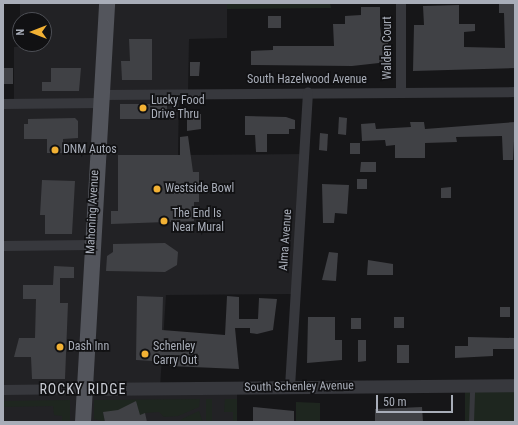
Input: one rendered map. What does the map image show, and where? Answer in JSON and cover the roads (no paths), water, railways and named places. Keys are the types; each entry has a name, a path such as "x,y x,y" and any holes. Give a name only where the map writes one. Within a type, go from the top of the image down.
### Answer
{"main road":[{"name":"Mahoning Avenue","path":"83,422 91,245 107,3"}],"street":[{"name":"Walden Court","path":"401,3 401,93"},
{"name":"South Hazelwood Avenue","path":"3,104 100,99 308,93 515,92"},
{"name":"Alma Avenue","path":"290,387 308,93"},
{"path":"3,246 91,245"},
{"name":"South Schenley Avenue","path":"84,390 515,386"},
{"path":"3,390 84,390"}],"lane":[{"path":"471,422 472,386"}],"place":[{"name":"Lucky Food Drive Thru","path":"143,108"},
{"name":"DNM Autos","path":"55,150"},
{"name":"Westside Bowl","path":"157,189"},
{"name":"The End Is Near Mural","path":"164,221"},
{"name":"Dash Inn","path":"60,347"},
{"name":"Schenley Carry Out","path":"145,354"}],"district":[{"name":"ROCKY RIDGE","path":"83,389"}]}
